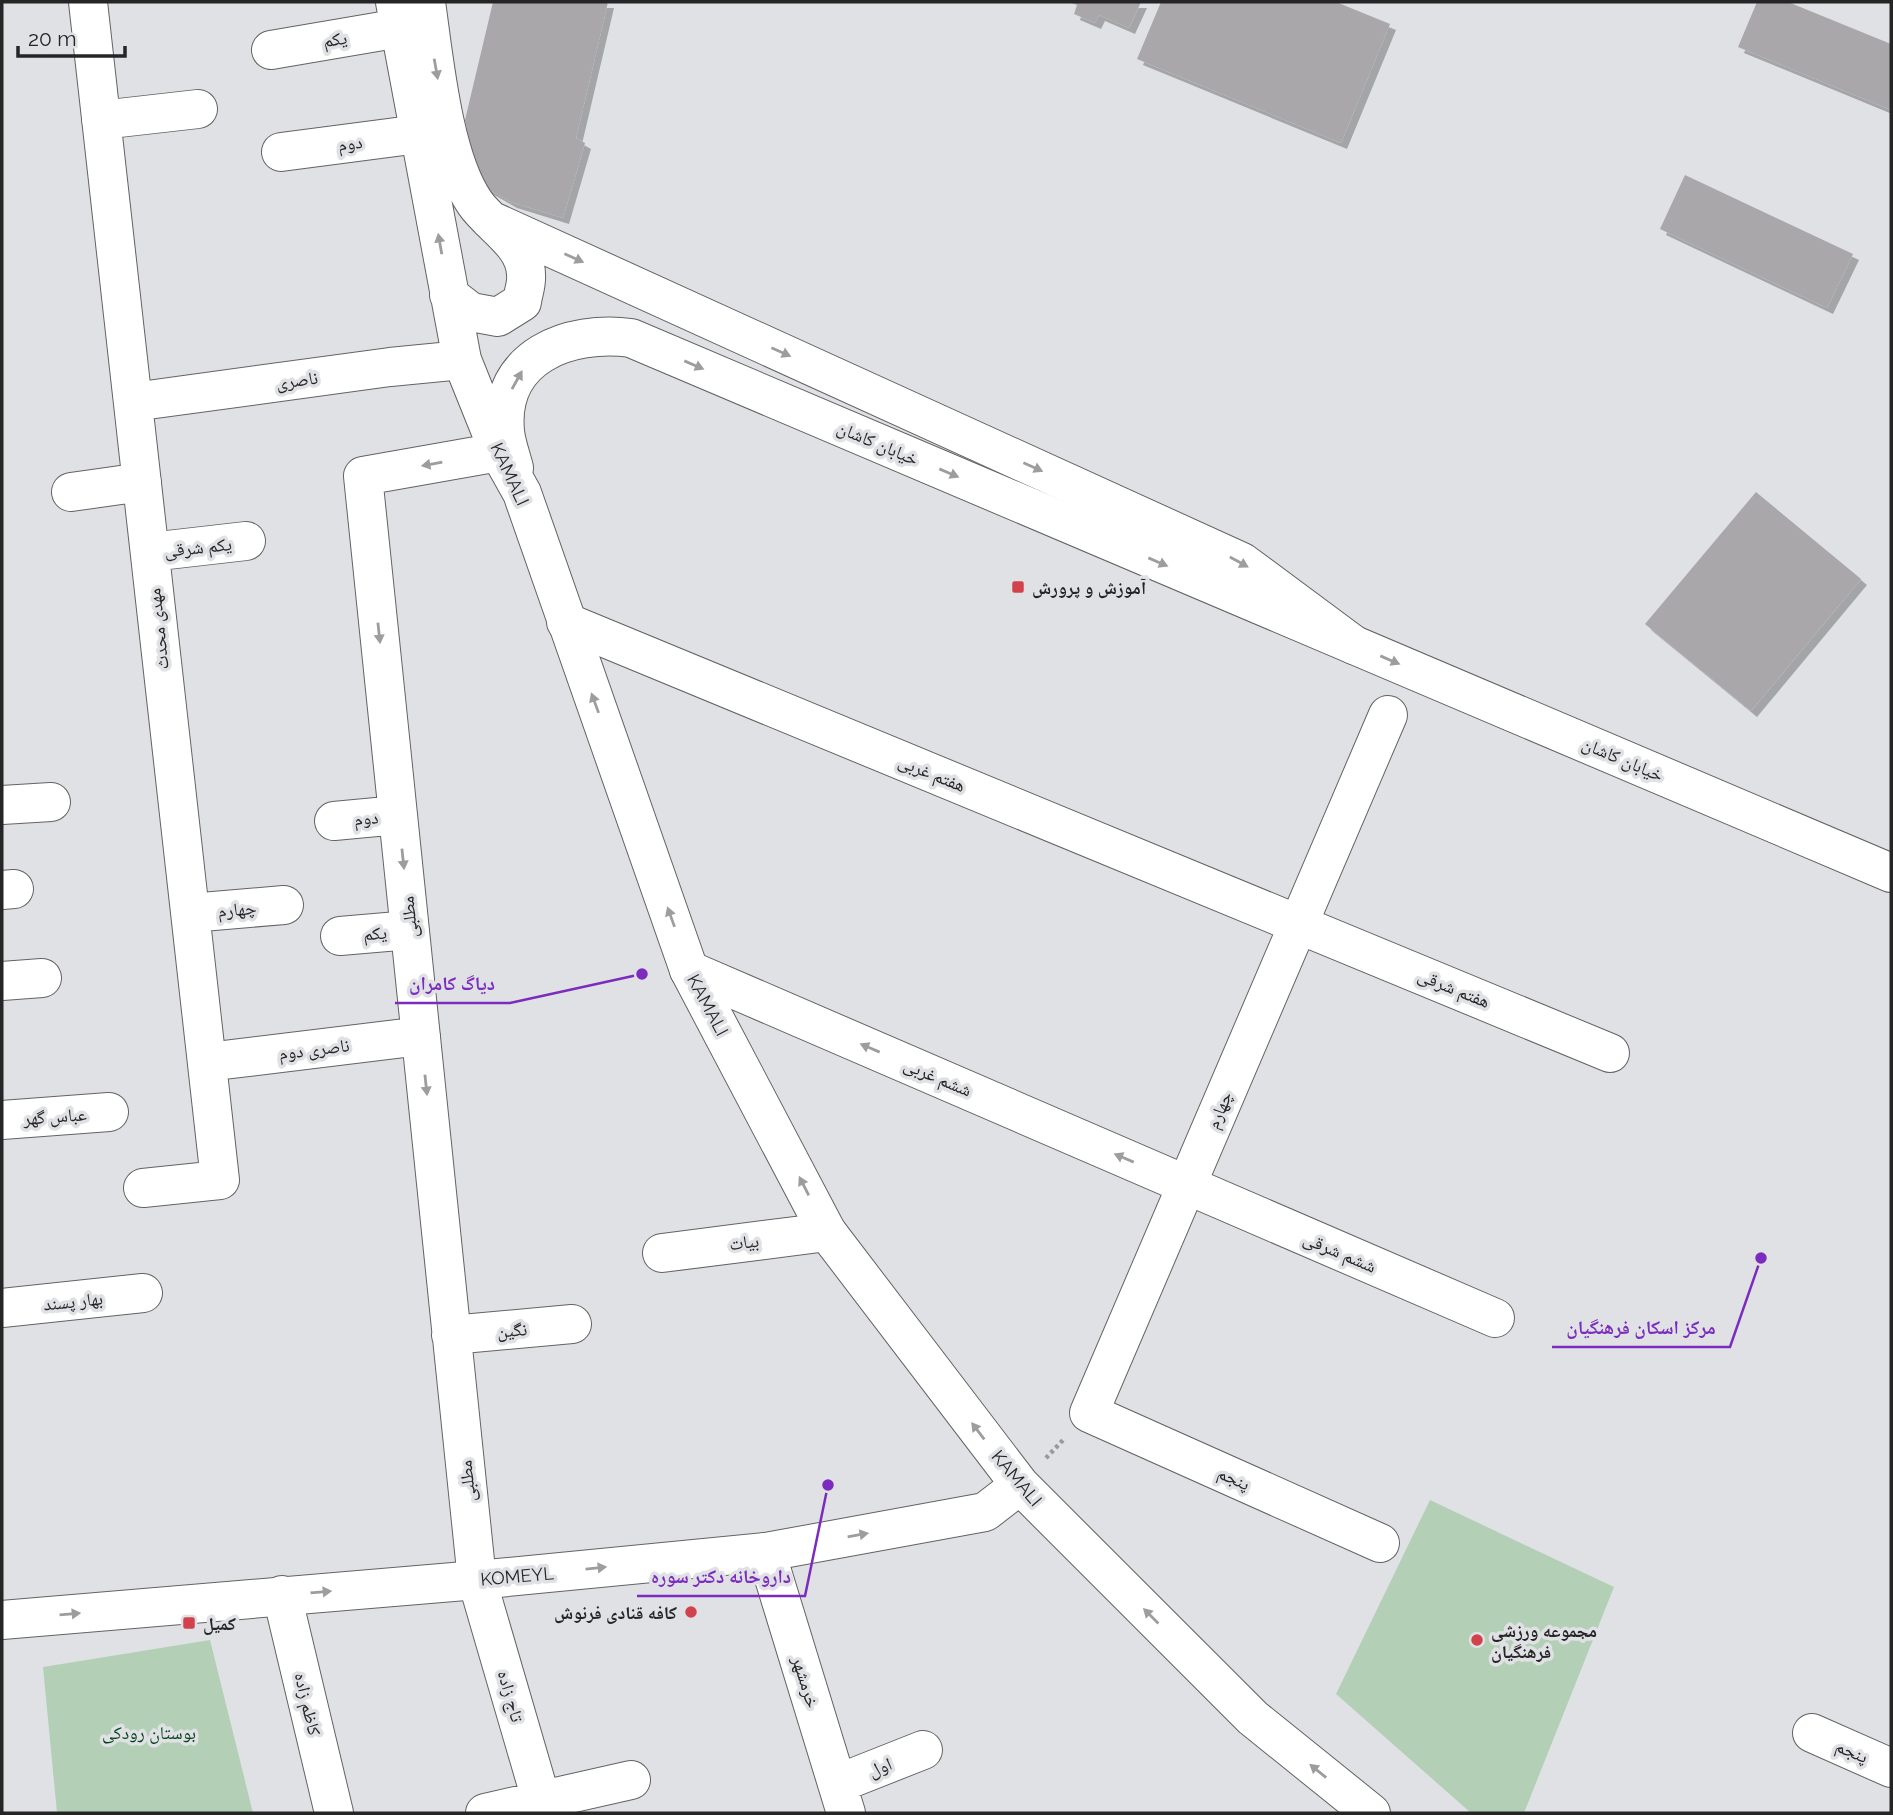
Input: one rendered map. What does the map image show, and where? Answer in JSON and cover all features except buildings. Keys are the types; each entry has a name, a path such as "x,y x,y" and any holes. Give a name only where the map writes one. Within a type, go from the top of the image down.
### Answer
{"street":[{"name":"مهدی محدث","path":"88,2 220,1180 143,1188"},
{"path":"426,2 435,70 449,135 463,178 475,202 518,249 527,274 522,302 498,317 471,312 449,295"},
{"name":"یکم","path":"271,50 397,15"},
{"name":"KAMALI","path":"397,15 462,360 499,452 522,493 689,970 827,1231 1020,1485 1253,1718 1371,1813"},
{"path":"101,120 198,108"},
{"name":"دوم","path":"281,152 419,134"},
{"name":"خیابان کاشان","path":"490,220 1242,562 1354,645"},
{"name":"خیابان کاشان","path":"522,493 510,452 505,421 511,390 524,367 545,351 568,341 609,335 631,338 1891,873"},
{"name":"ناصری","path":"133,402 390,367 462,360"},
{"name":"مطلبی","path":"477,1580 363,476 499,452"},
{"path":"71,492 142,482"},
{"name":"یکم شرقی","path":"150,552 246,541"},
{"name":"هفتم غربی","path":"566,622 1298,924"},
{"name":"چهارم","path":"1088,1413 1388,715"},
{"path":"2,804 51,802"},
{"name":"دوم","path":"334,821 398,815"},
{"name":"چهارم","path":"190,913 284,905"},
{"name":"هفتم شرقی","path":"1298,924 1610,1053"},
{"name":"یکم","path":"340,936 410,930"},
{"name":"ششم غربی","path":"689,970 1186,1185"},
{"path":"2,981 42,978"},
{"name":"ناصری دوم","path":"207,1062 421,1035"},
{"name":"عباس گهر","path":"2,1120 109,1112"},
{"name":"ششم شرقی","path":"1186,1185 1494,1318"},
{"name":"بیات","path":"662,1253 827,1231"},
{"name":"بهار پسند","path":"2,1308 143,1293"},
{"name":"نگین","path":"452,1335 572,1324"},
{"name":"پنجم","path":"1088,1413 1380,1543"},
{"name":"KOMEYL","path":"2,1620 477,1580 766,1552 985,1512 1020,1485"},
{"name":"خرمشهر","path":"766,1552 842,1798"},
{"name":"تاج زاده","path":"477,1580 543,1807"},
{"name":"کاظم زاده","path":"282,1595 334,1813"},
{"name":"پنجم","path":"1812,1733 1891,1768"},
{"name":"اول","path":"842,1798 923,1750"},
{"path":"485,1813 543,1807 631,1780"}],"path":[{"path":"1020,1485 1088,1413"}],"green space":[{"name":"مجموعه ورزشی فرهنگیان","path":"1430,1500 1614,1587 1524,1813 1471,1813 1336,1694"},
{"name":"بوستان رودکی","path":"210,1640 253,1813 57,1813 43,1667"}],"place":[{"name":"آموزش و پرورش","path":"1018,587"},
{"name":"دیاگ کامران","path":"642,974"},
{"name":"مرکز اسکان فرهنگیان","path":"1761,1258"},
{"name":"داروخانه دکتر سوره","path":"828,1485"},
{"name":"کافه قنادی فرنوش","path":"691,1612"},
{"name":"کمیل","path":"189,1623"},
{"name":"مجموعه ورزشی فرهنگیان","path":"1477,1640"}]}
